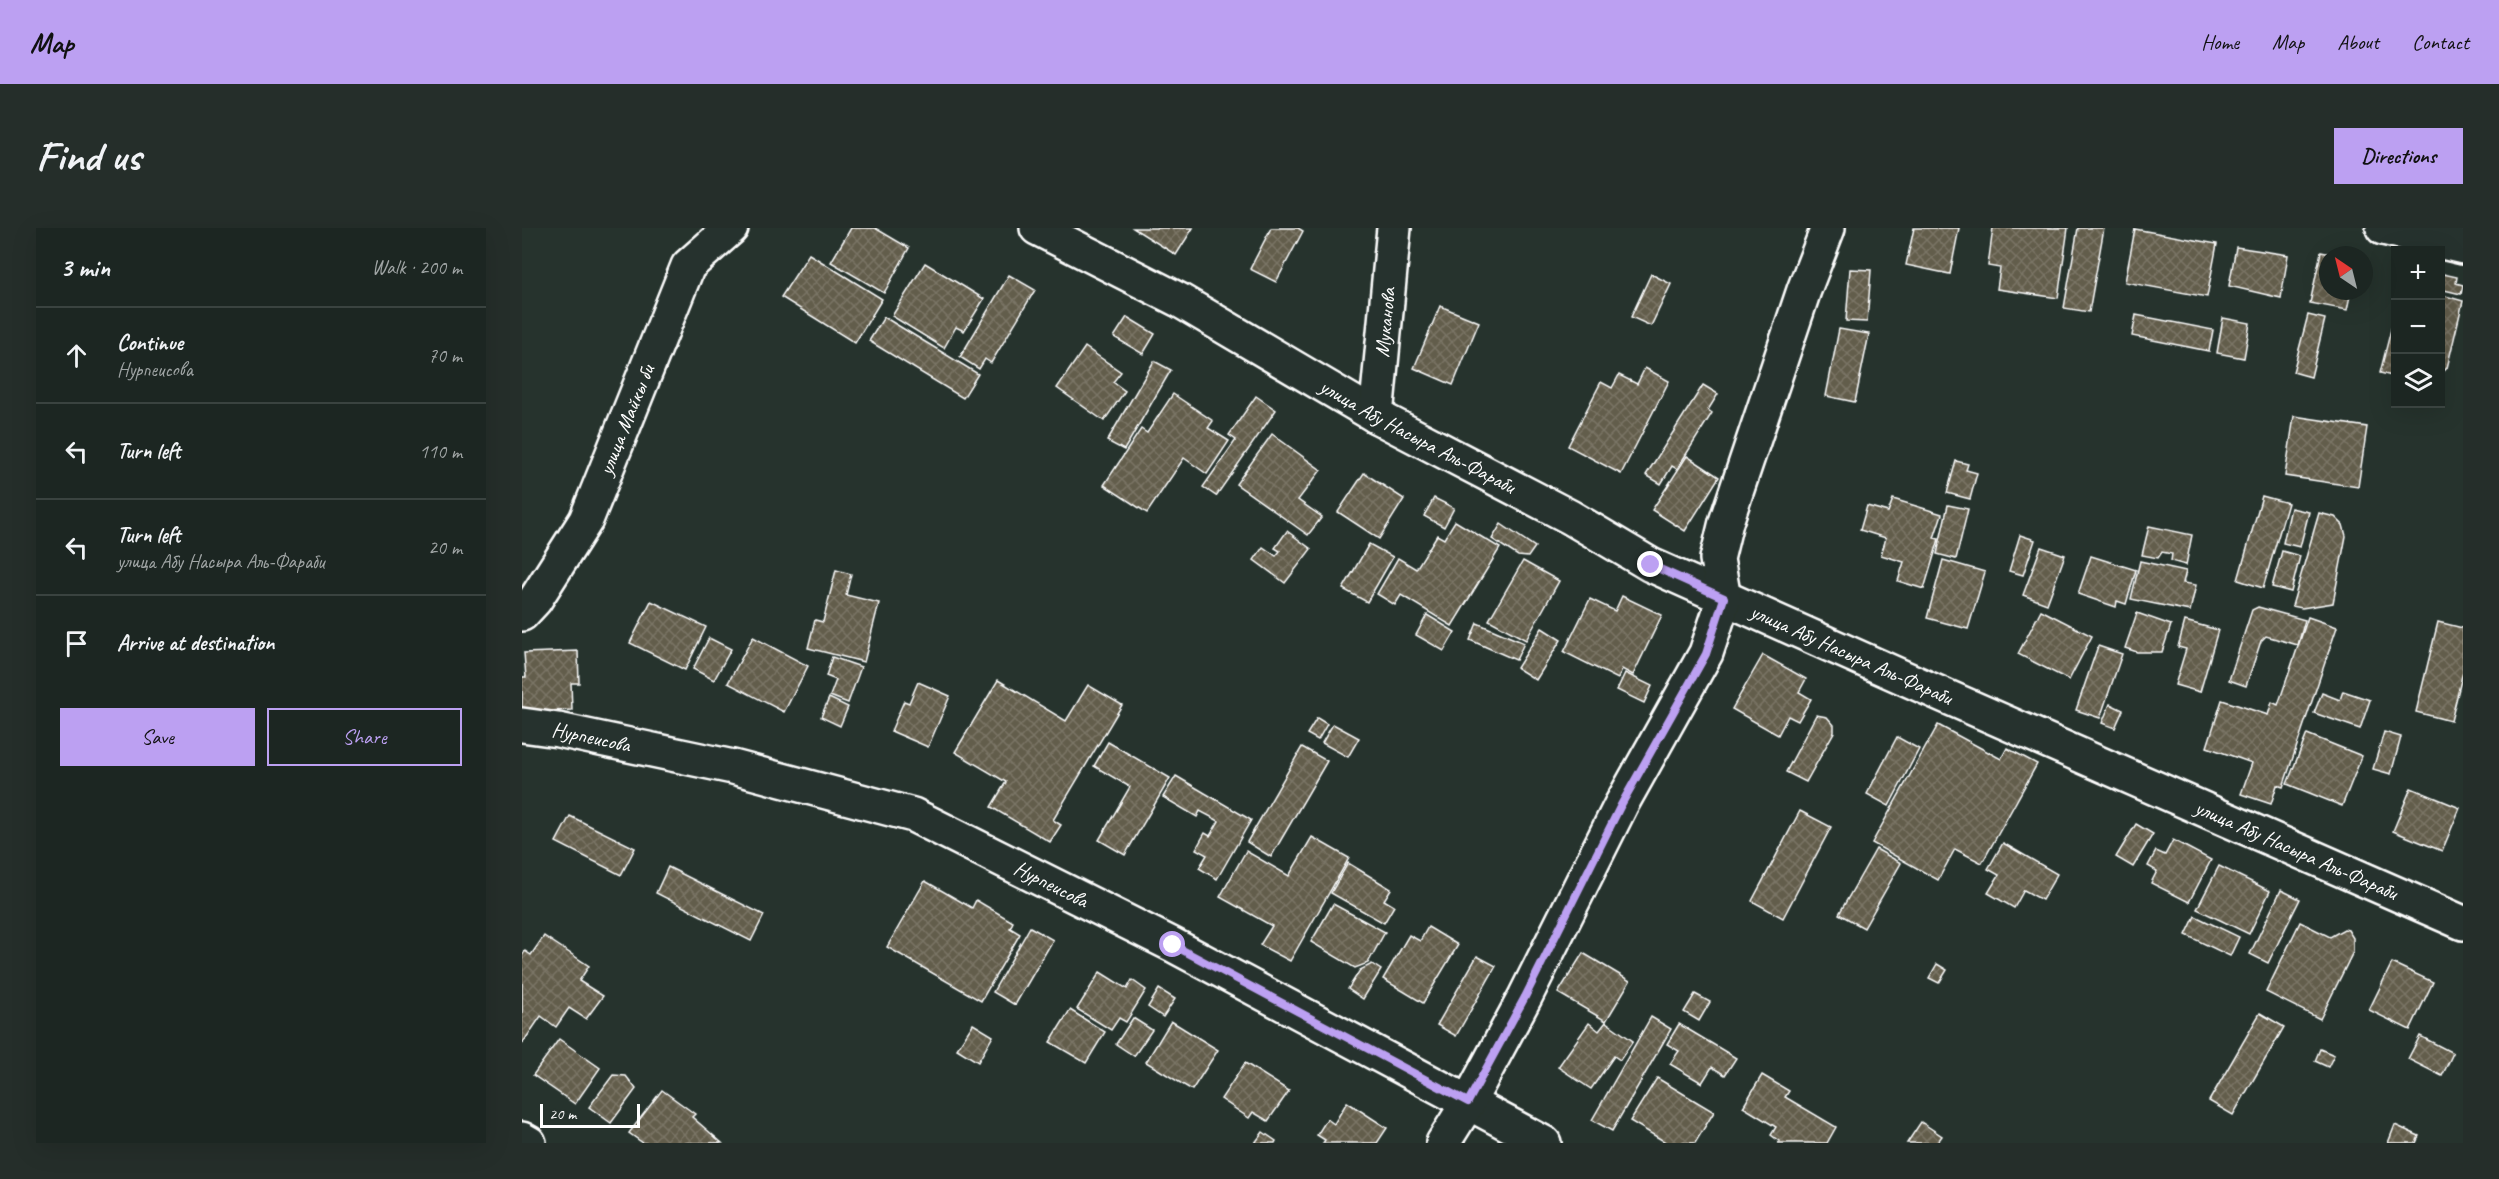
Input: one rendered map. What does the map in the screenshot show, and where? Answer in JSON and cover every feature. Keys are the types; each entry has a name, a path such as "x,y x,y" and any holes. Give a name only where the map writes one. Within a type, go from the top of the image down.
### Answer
{"street":[{"name":"улица Майкы би","path":"522,614 535,600 586,520 688,266 731,228"},
{"name":"улица Абу Насыра Аль-Фараби","path":"1037,228 1179,300 1376,416 1570,517 1651,565 2463,923"},
{"name":"Муканова","path":"1376,416 1394,228"},
{"path":"1443,1143 1525,997 1621,805 1706,654 1724,598 1718,559 1726,522 1804,290 1828,228"},
{"path":"2383,228 2463,247"},
{"name":"Нурпеисова","path":"522,725 558,730 733,767 913,815 1173,945 1544,1143"},
{"path":"522,1139 529,1143"}],"building":[{"path":"851,228 875,228 909,248 884,293 831,262"},
{"path":"1133,228 1193,228 1176,255"},
{"path":"1271,228 1298,228 1303,231 1276,282 1250,269"},
{"path":"1914,228 1959,228 1950,274 1906,265"},
{"path":"1993,228 2068,228 2058,298 1997,289 2000,268 1988,266"},
{"path":"2078,228 2104,228 2089,312 2064,308"},
{"path":"2135,229 2217,244 2207,297 2125,282"},
{"path":"2236,247 2288,255 2281,298 2229,286"},
{"path":"809,254 882,299 855,343 781,297"},
{"path":"2319,261 2319,300 2349,300 2347,310 2310,303"},
{"path":"925,263 984,299 964,331 956,327 944,348 892,316"},
{"path":"1850,269 1871,270 1867,322 1846,321"},
{"path":"1651,274 1671,284 1651,326 1631,317"},
{"path":"2445,274 2457,277 2456,283 2463,285 2461,294 2445,290"},
{"path":"1009,275 1035,290 991,363 985,359 979,369 960,357"},
{"path":"2445,296 2463,301 2445,370"},
{"path":"1440,306 1479,322 1453,385 1414,368"},
{"path":"2136,315 2213,330 2209,351 2132,336"},
{"path":"2308,315 2325,319 2311,377 2293,372"},
{"path":"884,317 978,374 963,398 869,341"},
{"path":"1127,317 1155,334 1143,354 1114,337"},
{"path":"2223,318 2250,323 2244,358 2217,353"},
{"path":"1839,329 1869,334 1855,402 1826,396"},
{"path":"2391,330 2391,376 2380,373"},
{"path":"1085,347 1121,372 1113,382 1125,391 1104,421 1057,388"},
{"path":"1154,361 1171,370 1124,450 1107,441"},
{"path":"1645,368 1669,381 1621,474 1568,446 1601,382 1612,388 1619,375 1637,384"},
{"path":"1703,385 1718,394 1708,410 1712,413 1677,469 1672,466 1661,484 1646,475"},
{"path":"1173,394 1213,421 1208,428 1229,441 1207,474 1184,458 1147,513 1104,485 1141,429 1147,433"},
{"path":"1256,396 1276,410 1216,496 1203,487 1236,440 1229,435"},
{"path":"2294,416 2367,427 2358,487 2285,476"},
{"path":"1272,434 1321,470 1298,500 1322,517 1308,535 1236,484"},
{"path":"1687,456 1719,477 1685,531 1652,510"},
{"path":"1956,461 1968,464 1966,470 1977,473 1970,499 1947,493"},
{"path":"1364,473 1404,499 1379,539 1338,512"},
{"path":"2262,496 2288,503 2263,588 2238,580"},
{"path":"1434,498 1454,508 1444,527 1424,516"},
{"path":"1893,499 1942,514 1934,538 1939,539 1924,589 1898,581 1904,562 1881,555 1886,538 1860,530 1867,506 1888,512"},
{"path":"1948,505 1968,509 1956,559 1937,554"},
{"path":"2291,508 2309,512 2300,547 2283,543"},
{"path":"2319,513 2335,517 2343,525 2346,536 2333,603 2302,608 2292,606"},
{"path":"1455,521 1500,548 1452,626 1401,595 1395,605 1377,594 1398,558 1416,569 1437,535 1444,539"},
{"path":"1501,524 1535,547 1528,557 1518,556 1492,539"},
{"path":"2149,526 2192,535 2186,565 2171,561 2172,554 2162,552 2158,558 2142,555"},
{"path":"1287,531 1311,549 1285,583 1254,560 1263,547 1276,556 1280,551 1275,548"},
{"path":"2020,535 2035,540 2023,575 2009,571"},
{"path":"1369,544 1393,557 1367,602 1343,589"},
{"path":"2041,547 2065,555 2047,604 2023,595"},
{"path":"2282,551 2300,556 2291,592 2272,587"},
{"path":"2091,556 2136,570 2126,604 2117,601 2116,607 2078,594"},
{"path":"1943,560 1985,572 1968,629 1927,618"},
{"path":"1523,561 1559,581 1526,640 1489,620"},
{"path":"2140,561 2186,571 2183,583 2196,585 2190,611 2131,599"},
{"path":"836,570 851,574 846,595 879,603 864,662 808,648 815,620 823,622"},
{"path":"1622,596 1662,615 1633,675 1622,669 1618,679 1564,652 1590,599 1615,611"},
{"path":"651,601 706,627 685,670 630,643"},
{"path":"2258,607 2305,620 2298,645 2266,636 2261,641 2246,686 2229,680 2252,610"},
{"path":"2041,610 2092,636 2069,680 2018,654"},
{"path":"2137,613 2171,625 2162,652 2137,652 2125,648"},
{"path":"1427,615 1455,632 1444,651 1416,635"},
{"path":"2308,617 2337,627 2283,787 2277,785 2271,804 2241,794 2252,763 2207,747 2222,700 2268,715 2272,702 2278,705"},
{"path":"2185,621 2218,630 2200,692 2175,685 2186,649 2178,647"},
{"path":"2438,622 2463,628 2463,672 2451,721 2416,712"},
{"path":"1477,623 1524,643 1516,660 1470,640"},
{"path":"1542,628 1561,640 1536,680 1517,668"},
{"path":"753,637 808,666 784,712 728,683"},
{"path":"709,638 731,649 714,680 693,669"},
{"path":"2098,646 2122,654 2100,718 2076,710"},
{"path":"578,651 579,683 571,683 572,710 522,712 522,677 526,677 524,653"},
{"path":"1763,655 1806,679 1799,692 1811,699 1798,721 1788,716 1778,735 1732,709"},
{"path":"832,657 861,667 848,703 830,696 836,680 826,676"},
{"path":"1625,673 1652,686 1644,703 1617,690"},
{"path":"998,680 1066,721 1088,685 1122,705 1053,820 1061,825 1050,842 991,807 1006,782 955,752"},
{"path":"918,682 950,696 928,747 891,731 904,701 909,703"},
{"path":"2343,691 2370,700 2360,729 2314,713 2322,693 2340,700"},
{"path":"829,698 848,707 840,726 821,717"},
{"path":"2110,704 2123,710 2115,728 2102,723"},
{"path":"1816,715 1827,717 1834,725 1834,732 1806,782 1786,772"},
{"path":"1317,718 1327,724 1318,740 1307,734"},
{"path":"1333,724 1359,738 1348,757 1322,743"},
{"path":"1938,725 2001,759 2007,748 2037,764 1982,863 1955,849 1938,880 1872,843"},
{"path":"2384,732 2401,737 2391,774 2373,769"},
{"path":"2307,734 2362,756 2342,806 2287,784"},
{"path":"1897,737 1919,749 1889,806 1867,794"},
{"path":"1108,742 1170,778 1125,855 1099,840 1130,787 1094,766"},
{"path":"1302,747 1327,761 1271,857 1247,842"},
{"path":"1176,776 1251,820 1217,879 1199,868 1207,855 1196,849 1205,833 1210,836 1219,821 1200,811 1197,817 1163,797"},
{"path":"2411,788 2460,808 2442,851 2393,831"},
{"path":"1800,811 1831,827 1783,918 1752,901"},
{"path":"570,816 635,848 621,875 556,842"},
{"path":"2136,824 2153,834 2133,867 2116,857"},
{"path":"1312,837 1349,858 1290,961 1260,945 1272,926 1220,897 1246,851 1289,876"},
{"path":"2173,840 2211,860 2189,902 2151,883 2157,871 2148,866 2156,851 2165,855"},
{"path":"2003,843 2057,874 2042,900 2024,890 2014,908 1988,893 1999,875 1988,869"},
{"path":"1876,849 1901,863 1864,928 1839,914"},
{"path":"1348,863 1391,889 1384,900 1394,906 1384,923 1331,893"},
{"path":"2219,866 2270,891 2249,934 2197,909"},
{"path":"668,867 764,915 751,941 656,893"},
{"path":"925,881 972,908 976,900 1013,922 1010,928 1020,934 981,1001 887,947"},
{"path":"2281,890 2300,899 2268,963 2250,954"},
{"path":"1333,904 1385,932 1368,963 1355,968 1311,942"},
{"path":"2195,916 2239,937 2230,956 2186,935"},
{"path":"2300,922 2330,937 2344,929 2348,930 2353,938 2353,952 2320,1019 2266,992"},
{"path":"1030,927 1053,940 1015,1005 993,992"},
{"path":"1428,927 1458,945 1423,1003 1383,979 1409,935 1420,941"},
{"path":"544,936 589,966 579,981 603,996 586,1019 569,1008 556,1027 541,1016 522,1044 522,956 525,951 531,955"},
{"path":"1583,953 1630,981 1606,1021 1558,993"},
{"path":"1477,956 1496,966 1456,1036 1437,1025"},
{"path":"2392,963 2433,982 2410,1030 2369,1010"},
{"path":"1372,964 1381,970 1363,999 1348,989 1360,970"},
{"path":"1937,964 1947,970 1939,983 1929,978"},
{"path":"1100,972 1127,989 1132,980 1146,990 1126,1022 1119,1018 1111,1030 1077,1009"},
{"path":"1159,989 1175,999 1163,1017 1148,1007"},
{"path":"1695,994 1710,1002 1699,1021 1684,1012"},
{"path":"1070,1010 1105,1032 1086,1063 1050,1042"},
{"path":"2260,1013 2284,1027 2233,1115 2209,1101"},
{"path":"1651,1017 1671,1029 1612,1131 1592,1120"},
{"path":"1133,1018 1152,1030 1134,1056 1116,1044"},
{"path":"1171,1021 1218,1050 1192,1090 1146,1062"},
{"path":"1606,1022 1633,1041 1620,1060 1614,1056 1591,1089 1558,1067 1589,1023 1599,1031"},
{"path":"973,1024 993,1036 978,1062 957,1049"},
{"path":"1679,1024 1736,1058 1725,1075 1712,1067 1702,1083 1670,1064 1679,1051 1667,1044"},
{"path":"2420,1036 2453,1053 2442,1076 2408,1059"},
{"path":"559,1039 600,1068 575,1104 533,1075"},
{"path":"2320,1049 2334,1055 2328,1067 2315,1061"},
{"path":"1245,1063 1289,1091 1268,1121 1253,1112 1249,1118 1221,1099"},
{"path":"613,1075 626,1076 636,1089 611,1123 589,1107"},
{"path":"1762,1075 1789,1091 1785,1097 1836,1127 1827,1143 1778,1143 1779,1141 1771,1135 1776,1127 1743,1107"},
{"path":"1657,1078 1714,1112 1695,1143 1667,1143 1630,1121"},
{"path":"662,1090 695,1114 692,1117 722,1143 643,1143 629,1133"},
{"path":"1347,1102 1387,1128 1377,1143 1323,1143 1325,1140 1317,1135 1327,1119 1334,1124"},
{"path":"1921,1122 1942,1136 1937,1143 1907,1143"},
{"path":"2395,1125 2419,1136 2416,1143 2388,1143"},
{"path":"1263,1132 1276,1141 1275,1143 1255,1143"}],"route":[{"path":"1173,945 1468,1102 1525,997 1621,805 1706,654 1724,598 1651,565"}]}
